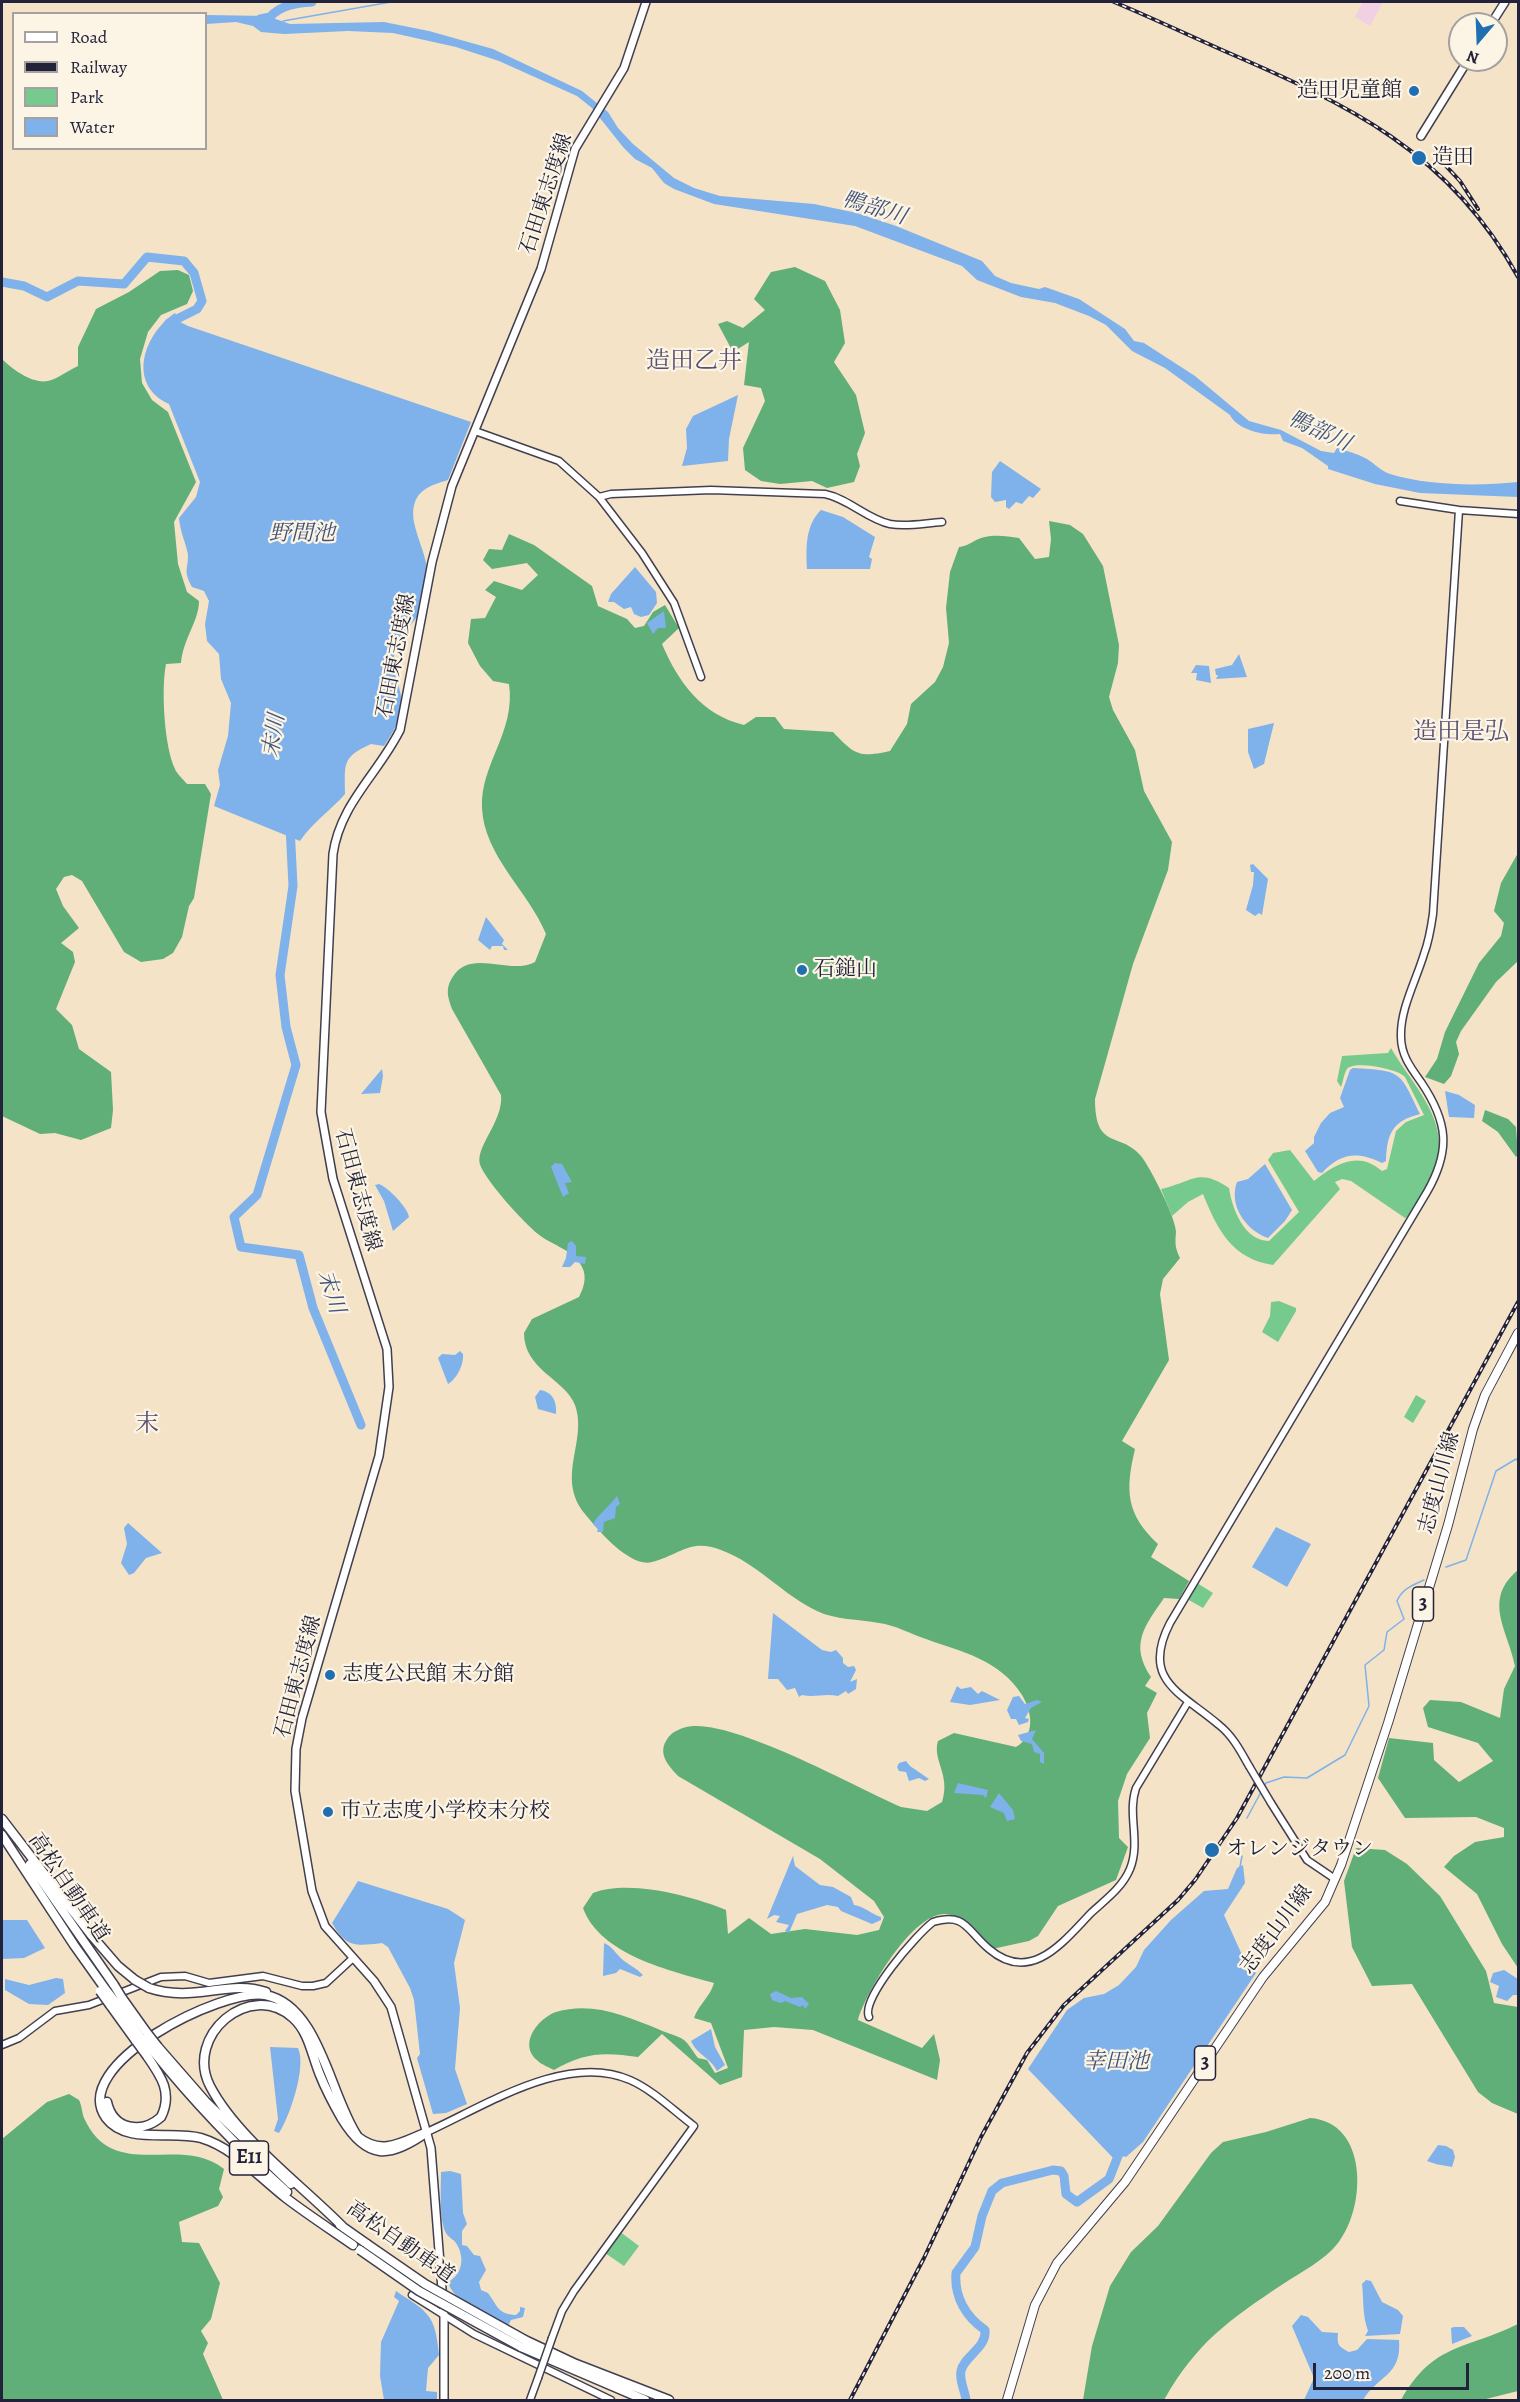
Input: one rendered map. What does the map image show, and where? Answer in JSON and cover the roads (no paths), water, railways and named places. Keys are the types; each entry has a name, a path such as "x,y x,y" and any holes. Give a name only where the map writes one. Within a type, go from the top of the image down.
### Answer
{"highway":[{"path":"2,1820 34,1872 50,1893 135,1980 166,1994 182,1995 243,1988 257,1989 303,2019 358,2137 366,2143 387,2148 427,2132"},
{"name":"高松自動車道","path":"2,1835 50,1893 107,1989"},
{"name":"高松自動車道","path":"50,1893 74,1945 141,2037"},
{"path":"107,1989 141,2037 153,2051 165,2085 166,2107 153,2123 134,2128 122,2125 108,2108 107,2087 123,2066 163,2035 186,2021 225,2004 255,2000 281,2004"},
{"path":"281,2004 264,1995 238,1996 216,2002 174,2022 108,2074 100,2095 105,2117 128,2133 185,2135 216,2144 360,2246"},
{"path":"281,2004 247,2008 234,2012 220,2022 211,2034 205,2052 209,2083 230,2114 255,2142 344,2228"},
{"name":"E11","path":"141,2037 153,2051"},
{"name":"高松自動車道","path":"153,2051 249,2146 344,2228 360,2246"},
{"name":"高松自動車道","path":"153,2051 196,2104 247,2156 360,2246 523,2344 645,2400"},
{"name":"高松自動車道","path":"523,2344 669,2400"}],"main road":[{"name":"石田東志度線","path":"444,2400 444,2315 433,2163 427,2132 391,2007 374,1981 325,1926 312,1891 299,1821 294,1774 302,1718 379,1456 389,1387 387,1349 333,1179 322,1122 321,1077 333,854 340,824 349,804 390,750 399,730 443,513 541,269 569,168 585,129 624,68 646,2"},
{"path":"1421,136 1461,72"},
{"name":"志度山川線","path":"1007,2400 1035,2305 1057,2263 1125,2182 1263,1977 1325,1902 1388,1723 1448,1525 1473,1429 1485,1395 1518,1333"}],"street":[{"path":"475,431 559,462 599,497 642,553 674,603 700,677"},
{"path":"599,497 611,494 711,490 825,494 839,497 888,523 902,525 942,522"},
{"path":"1400,501 1459,510 1518,514"},
{"path":"1335,1879 1307,1860 1249,1766 1221,1726 1174,1692 1162,1672 1159,1659 1164,1636 1431,1185 1441,1164 1444,1150 1442,1122 1431,1098 1403,1053 1401,1025 1424,954 1433,914 1459,510"},
{"path":"869,2017 868,2007 884,1978 933,1922 952,1919 961,1922 988,1949 1014,1960 1038,1960 1061,1947 1112,1894 1129,1870 1136,1838 1133,1803 1136,1788 1188,1702"},
{"path":"2,2045 19,2038 55,2012 89,2005 161,1977 185,1976 209,1983 263,1976 302,1986 313,1986 326,1983 352,1959"},
{"path":"427,2132 544,2078 594,2072 633,2081 694,2126 574,2291 562,2312 530,2400"},
{"path":"412,2295 513,2354 611,2400"}],"water":[{"path":"207,15 267,16 290,24 384,22 429,31 493,49 582,91 608,112 618,128 633,144 674,178 694,188 720,196 814,204 857,213 896,226 982,261 995,276 1011,283 1039,289 1045,287 1079,299 1125,329 1134,341 1144,343 1195,376 1249,421 1281,430 1321,451 1334,453 1337,448 1356,454 1387,473 1405,478 1454,484 1518,482 1518,497 1420,493 1375,484 1328,469 1328,466 1302,448 1283,441 1280,434 1259,433 1239,425 1230,415 1165,368 1132,351 1106,325 1089,316 1055,303 1021,297 977,280 962,266 855,226 714,204 674,189 664,183 652,168 635,159 592,108 577,96 499,61 456,47 393,33 348,31 284,34 261,32 253,26 236,22 207,24"},
{"name":"野間池","path":"175,313 180,322 188,326 471,422 448,480 420,493 413,510 427,577 419,613 396,646 394,666 402,704 398,720 384,746 371,744 354,753 345,769 345,794 300,841 214,806 220,785 218,770 228,736 231,703 221,679 219,654 207,641 205,624 209,601 204,591 192,587 188,577 188,555 179,518 196,497 200,482 169,404 156,395 147,384 144,372 144,359 148,346 164,322"},
{"path":"738,395 729,439 728,461 682,466 687,448 686,429 693,416"},
{"path":"1000,461 1041,489 1033,498 1029,496 1022,504 1016,502 1009,509 1006,507 1006,500 995,502 991,497 992,472"},
{"path":"821,510 843,517 875,537 869,557 872,559 870,569 807,569 809,530"},
{"path":"635,567 656,592 657,603 649,615 641,617 634,614 631,607 624,609 614,602 608,602 611,594"},
{"path":"664,611 666,628 658,628 653,634 647,623"},
{"path":"1239,654 1247,677 1216,679 1218,675 1215,669 1232,665"},
{"path":"1196,665 1209,666 1211,683 1196,680 1197,673 1191,673"},
{"path":"1274,723 1264,764 1254,769 1248,752 1248,729"},
{"path":"1253,864 1268,879 1262,915 1259,913 1255,916 1246,910 1253,885 1254,872 1251,872 1250,865"},
{"path":"486,917 504,940 502,944 508,950 504,950 503,946 492,946 490,950 478,940"},
{"path":"1353,1068 1381,1070 1397,1076 1408,1089 1420,1114 1403,1120 1393,1130 1388,1143 1386,1161 1382,1163 1365,1157 1350,1156 1336,1161 1322,1173 1318,1172 1305,1151 1314,1143 1314,1137 1321,1123 1330,1113 1344,1107 1340,1098 1350,1070"},
{"path":"382,1069 380,1093 361,1094"},
{"path":"1445,1091 1459,1095 1475,1105 1474,1118 1449,1117"},
{"path":"555,1163 562,1164 572,1182 565,1183 569,1193 563,1197 551,1167"},
{"path":"1265,1164 1292,1210 1285,1221 1268,1238 1260,1235 1247,1224 1235,1200 1237,1182 1248,1179"},
{"path":"379,1184 397,1198 408,1213 409,1217 393,1231 384,1201 375,1185"},
{"path":"572,1241 576,1246 576,1256 586,1257 585,1264 575,1262 570,1267 562,1267 568,1243"},
{"path":"460,1351 463,1354 461,1367 448,1384 438,1358 442,1354 455,1355"},
{"path":"540,1390 553,1398 556,1414 538,1409 535,1397"},
{"path":"617,1496 620,1504 616,1507 615,1518 604,1522 603,1532 597,1532 598,1529 593,1524"},
{"path":"128,1523 162,1553 146,1558 134,1573 129,1575 121,1563 127,1544 124,1528"},
{"path":"1276,1527 1311,1544 1287,1587 1252,1567"},
{"path":"773,1613 822,1650 831,1652 836,1650 843,1658 843,1663 848,1667 854,1666 856,1670 850,1682 857,1679 856,1689 838,1696 802,1695 799,1697 795,1688 787,1690 778,1679 768,1679"},
{"path":"957,1686 961,1689 971,1687 978,1694 982,1691 1000,1700 970,1705 950,1702"},
{"path":"1019,1696 1025,1704 1037,1700 1042,1702 1031,1708 1025,1718 1029,1719 1028,1722 1019,1725 1016,1719 1011,1719 1007,1710 1013,1697"},
{"path":"1036,1730 1032,1739 1044,1753 1044,1764 1040,1762 1040,1754 1034,1752 1032,1744 1021,1741 1018,1735"},
{"path":"906,1761 929,1779 925,1781 919,1778 909,1781 906,1772 899,1771 897,1767 899,1763"},
{"path":"958,1783 988,1790 986,1798 983,1795 954,1793"},
{"path":"999,1793 1013,1810 1015,1819 1007,1821 1004,1813 990,1807"},
{"path":"793,1856 795,1866 820,1885 833,1887 851,1897 854,1905 881,1917 881,1920 872,1924 841,1911 838,1907 827,1905 797,1914 789,1933 785,1931 789,1925 776,1922 780,1916 774,1915 767,1919"},
{"name":"幸田池","path":"1243,1865 1245,1883 1224,1915 1243,1957 1256,1973 1143,2142 1126,2157 1122,2156 1116,2161 1028,2069 1067,2010 1084,1998 1104,1994 1119,1985 1136,1967 1144,1950 1171,1920 1204,1891 1228,1889 1237,1868"},
{"path":"358,1881 448,1909 465,1920 454,1963 460,2008 455,2069 467,2104 446,2113 433,2114 417,2058 420,2054 414,2000 410,1988 388,1947 382,1943 358,1945 347,1941 332,1923"},
{"path":"2,1920 27,1920 45,1948 24,1958 2,1959"},
{"path":"604,1943 643,1975 640,1977 620,1969 616,1973 603,1976"},
{"path":"1504,1970 1518,1979 1518,1995 1513,1995 1507,2001 1496,1997 1499,1986 1490,1982 1493,1973"},
{"path":"56,1978 63,1979 65,1993 48,2005 29,2004 5,1990 5,1979 29,1985"},
{"path":"776,1991 791,1998 802,1997 809,2004 805,2009 803,2005 800,2007 785,2001 781,2003 772,2000 770,1994"},
{"path":"711,2029 715,2047 725,2065 717,2071 691,2041"},
{"path":"270,2047 298,2048 300,2056 296,2092 279,2133 274,2131 278,2119"},
{"path":"1438,2145 1453,2150 1455,2157 1452,2167 1427,2161"},
{"path":"450,2171 461,2174 463,2213 467,2224 462,2231 462,2245 467,2246 474,2255 480,2256 486,2270 479,2282 481,2290 488,2293 499,2309 505,2313 516,2315 520,2307 525,2308 523,2317 511,2320 508,2326 465,2303 457,2297 448,2282 457,2274 461,2265 459,2248 446,2233 442,2221 441,2172"},
{"path":"1366,2280 1371,2281 1382,2302 1398,2310 1403,2316 1400,2334 1365,2336 1368,2331 1362,2284"},
{"path":"396,2291 423,2310 432,2323 439,2355 428,2368 426,2391 437,2392 437,2400 384,2400 380,2376 381,2342 399,2301 394,2297"},
{"path":"1301,2315 1308,2317 1322,2332 1338,2333 1339,2345 1349,2352 1357,2350 1367,2339 1399,2340 1397,2361 1363,2400 1304,2400 1314,2378 1292,2326"},
{"path":"1464,2327 1472,2336 1452,2344 1451,2328"}],"waterway":[{"path":"260,19 270,17 289,5 312,2"},
{"path":"283,21 391,2"},
{"name":"末川","path":"2,282 24,286 47,297 78,281 124,284 147,257 184,261 194,273 202,301 197,309 169,323"},
{"name":"末川","path":"290,826 293,886 280,975 286,1027 296,1065 257,1195 234,1217 241,1247 299,1255 313,1308 361,1425"},
{"path":"1446,1567 1466,1560 1496,1471 1516,1459 1518,1461"},
{"path":"1263,1788 1266,1783 1284,1777 1307,1778 1345,1755 1369,1706 1365,1665 1384,1650 1387,1632 1404,1619 1397,1601 1399,1597 1408,1588 1424,1580"},
{"path":"1247,1818 1261,1792"},
{"path":"1240,1867 1242,1856"},
{"path":"966,2400 961,2371 966,2361 983,2342 985,2330 972,2319 963,2306 957,2290 956,2273 975,2247 982,2216 992,2191 1002,2183 1053,2170 1061,2171 1064,2176 1066,2194 1077,2202 1109,2179 1120,2151"}],"railway":[{"path":"1114,2 1268,70 1352,112 1391,136 1427,164 1460,196 1491,233 1518,277"},
{"path":"1445,165 1460,181 1478,209"},
{"path":"850,2400 924,2258 981,2137 1027,2053 1064,2005 1178,1900 1195,1880 1237,1818 1518,1302"}],"place":[{"name":"造田児童館","path":"1414,91"},
{"name":"造田","path":"1419,158"},
{"name":"石鎚山","path":"802,970"},
{"name":"志度公民館 末分館","path":"330,1675"},
{"name":"市立志度小学校末分校","path":"328,1812"},
{"name":"オレンジタウン","path":"1212,1850"}],"district":[{"name":"造田乙井","path":"694,362"},
{"name":"造田是弘","path":"1461,733"},
{"name":"末","path":"147,1425"}],"water label":[{"name":"鴨部川","path":"874,209"},
{"name":"鴨部川","path":"1319,432"}]}
